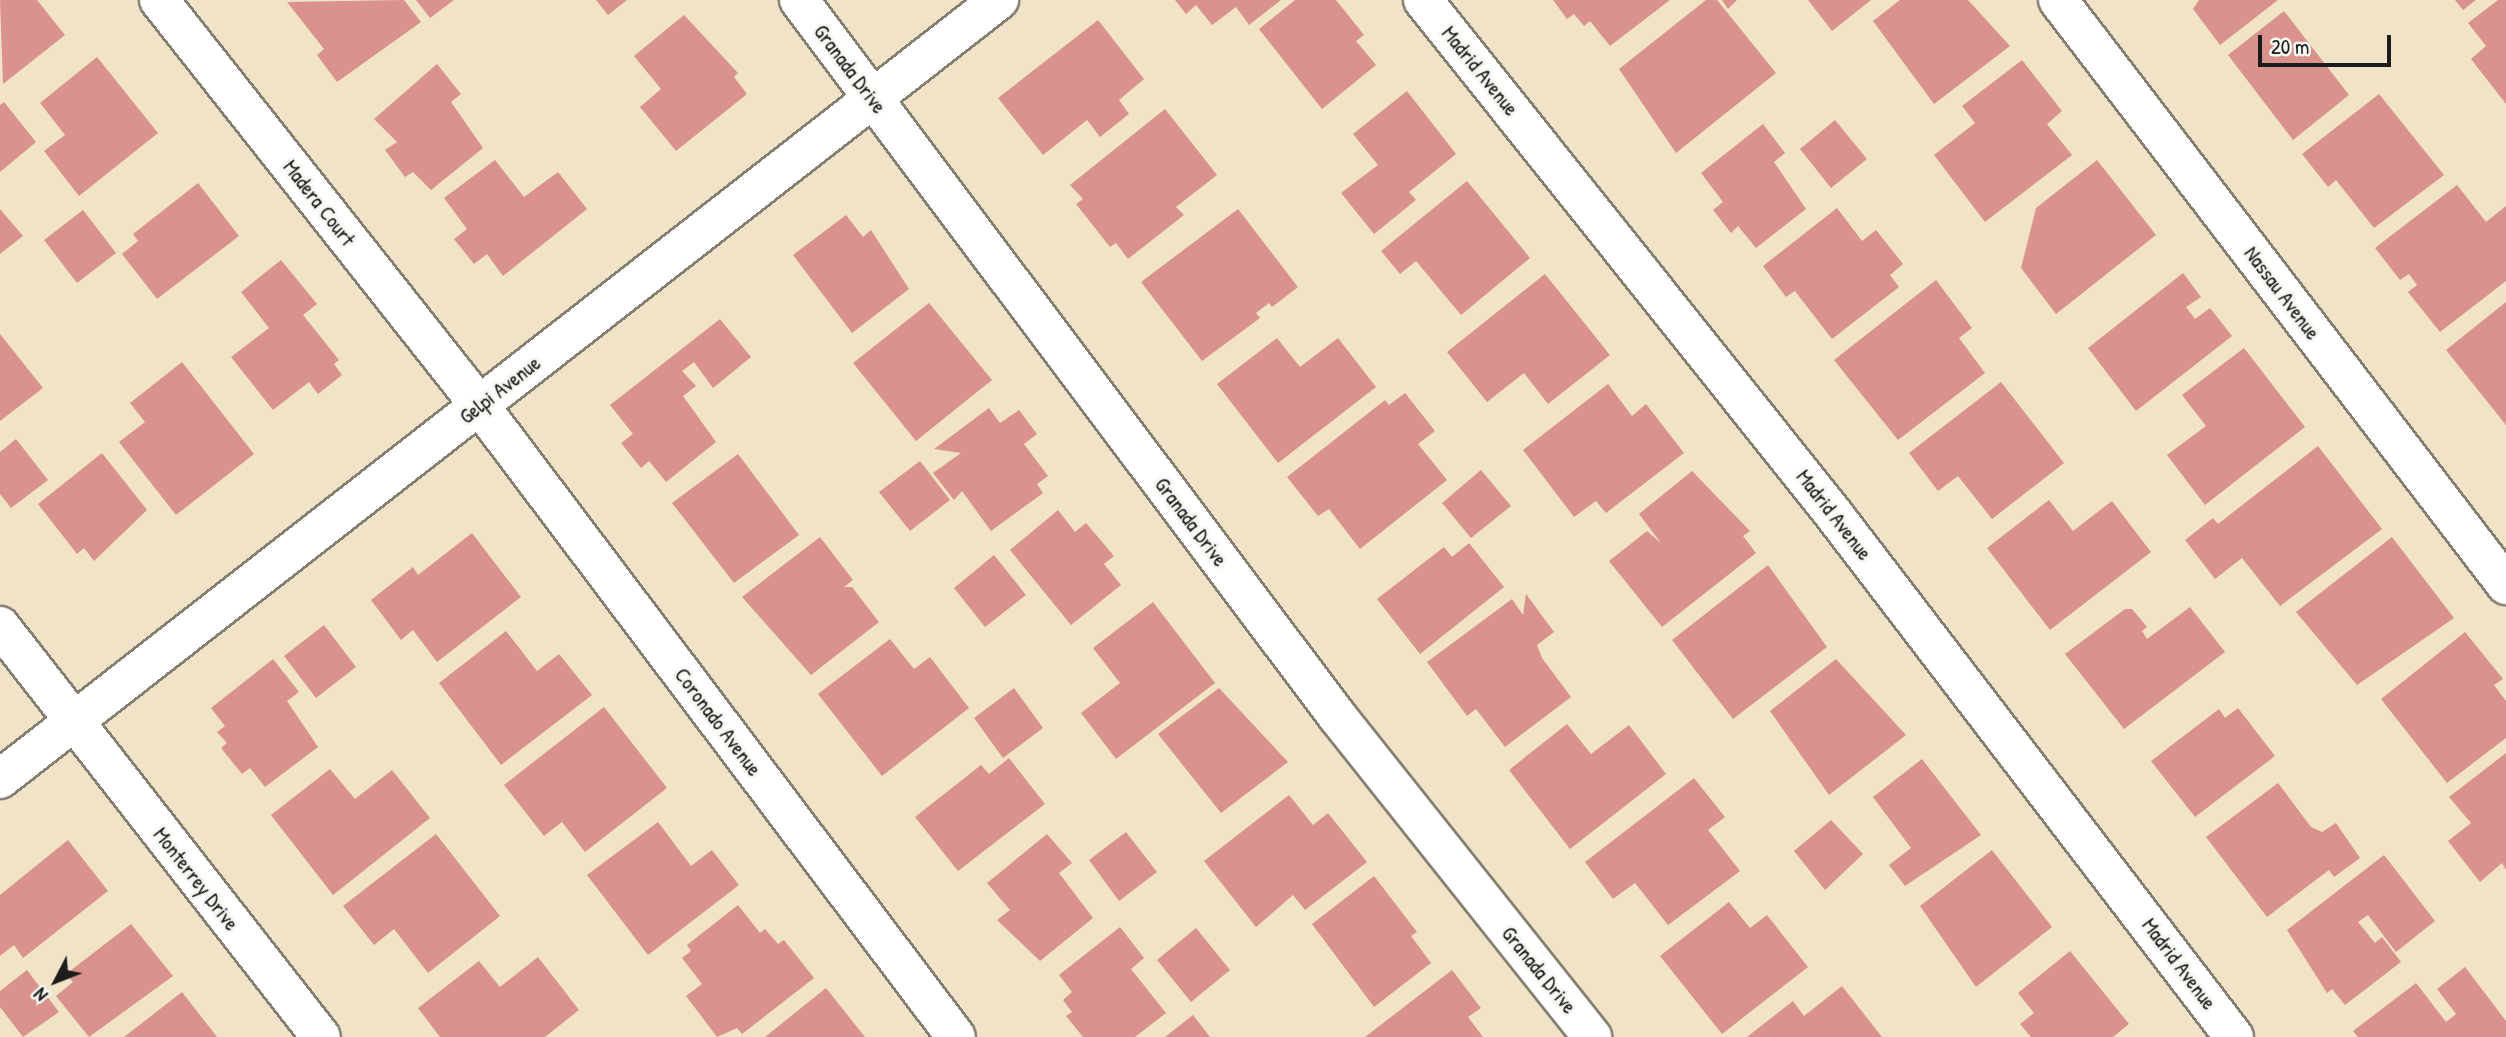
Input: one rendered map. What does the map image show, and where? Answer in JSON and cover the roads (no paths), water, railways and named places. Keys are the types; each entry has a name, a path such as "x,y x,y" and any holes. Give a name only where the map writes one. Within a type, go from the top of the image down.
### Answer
{"street":[{"name":"Madera Court","path":"159,0 480,406"},
{"name":"Granada Drive","path":"799,0 1337,716 1592,1037"},
{"name":"Gelpi Avenue","path":"0,779 999,0"},
{"name":"Madrid Avenue","path":"1423,0 1835,516 2234,1037"},
{"name":"Nassau Avenue","path":"2058,0 2506,585"},
{"name":"Coronado Avenue","path":"480,406 956,1037"},
{"path":"0,626 72,721"},
{"name":"Monterrey Drive","path":"72,721 321,1037"}]}
